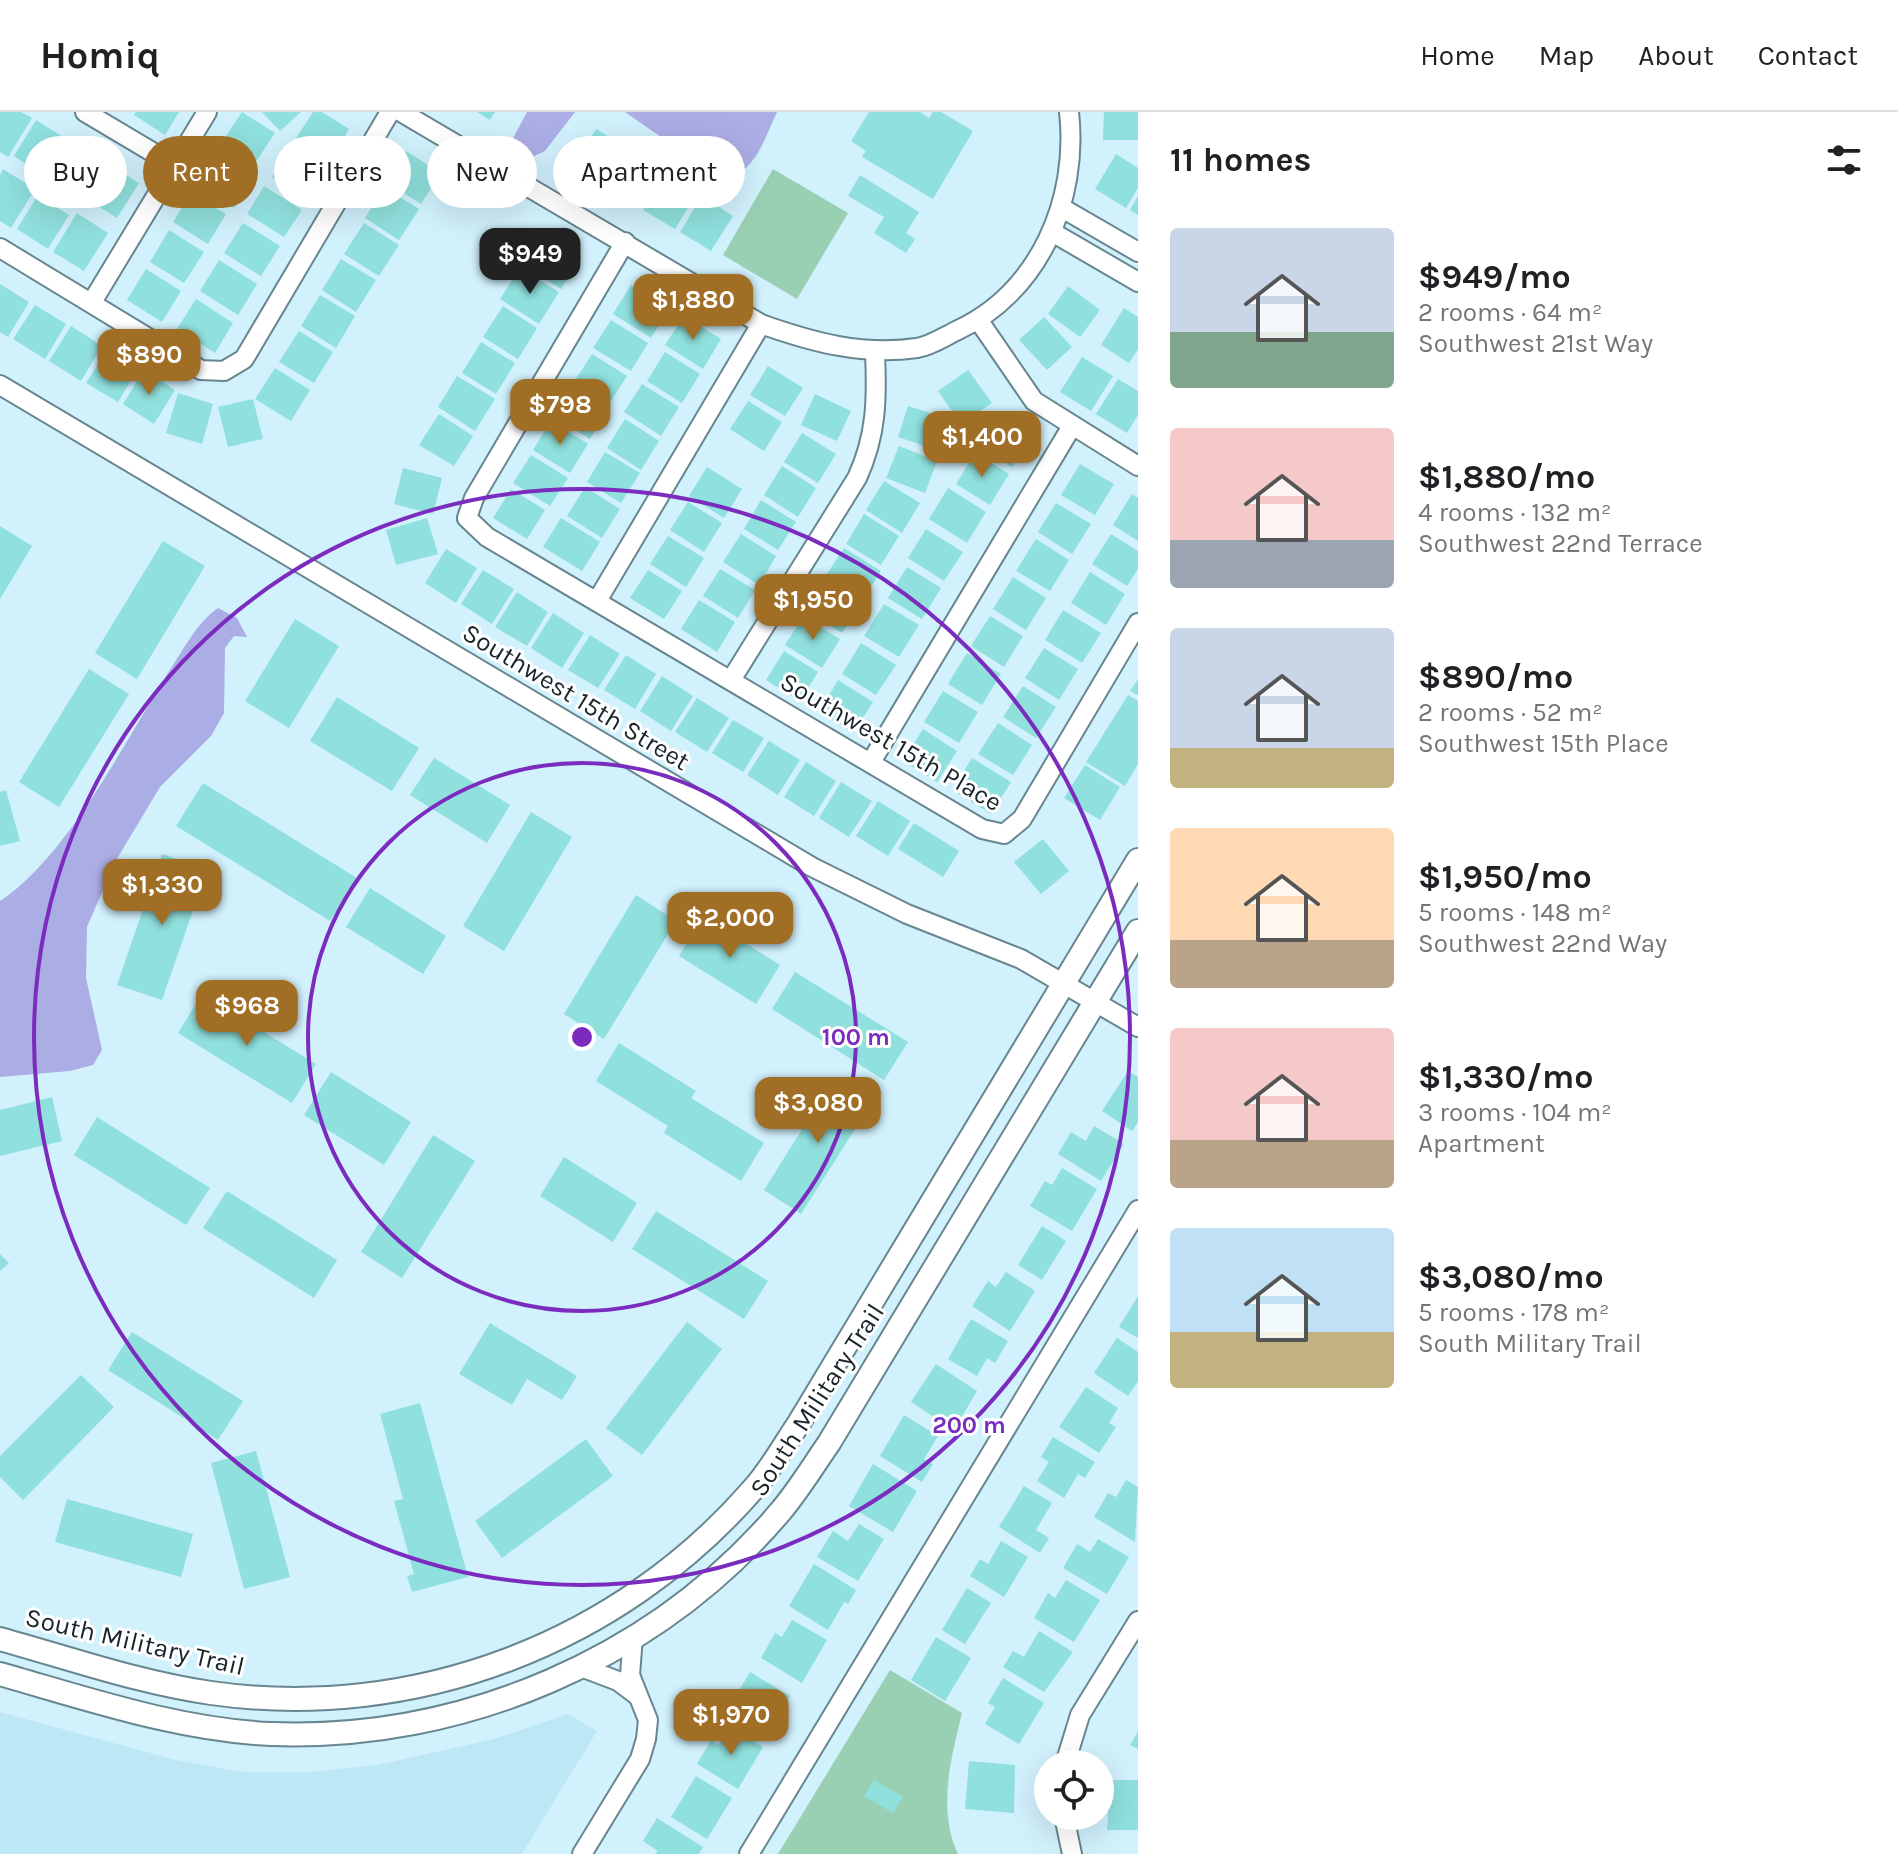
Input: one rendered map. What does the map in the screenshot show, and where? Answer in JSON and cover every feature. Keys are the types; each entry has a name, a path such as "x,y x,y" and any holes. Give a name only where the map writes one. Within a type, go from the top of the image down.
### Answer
{"street":[{"path":"85,112 143,147"},
{"path":"192,136 207,112"},
{"path":"0,248 201,370 224,371 244,359 390,112"},
{"path":"401,112 761,324 815,343 875,352 921,348 979,321 1015,291 1052,232 1062,208 1071,168 1069,112"},
{"path":"92,302 148,208"},
{"path":"1062,208 1138,252"},
{"path":"1052,232 1138,282"},
{"name":"Southwest 15th Place","path":"625,242 474,498 467,518 487,537 982,829 1004,834 1022,819 1138,623"},
{"path":"979,321 1034,401 1138,466"},
{"path":"597,601 761,324"},
{"path":"731,680 857,478 872,446 877,403 875,352"},
{"name":"Southwest 15th Street","path":"0,385 812,867 907,914 1021,959 1138,1027"},
{"path":"871,762 1072,426"},
{"name":"South Military Trail","path":"0,1639 209,1693 270,1699 342,1699 460,1678 535,1651 593,1622 662,1577 755,1487 799,1423 1138,860"},
{"name":"South Military Trail","path":"0,1674 201,1726 271,1734 349,1732 419,1724 477,1710 581,1667 633,1636 693,1595 780,1512 829,1443 1138,931"},
{"path":"749,1854 1138,1210"},
{"path":"1069,1750 1080,1715 1138,1621"},
{"path":"582,1854 640,1759 648,1720 629,1662 633,1636"},
{"path":"581,1667 618,1681 638,1696"},
{"path":"1067,1830 1072,1854"}],"shaded area":[{"path":"0,1712 176,1760 243,1772 311,1772 377,1765 494,1739 568,1714 597,1731 522,1854 0,1854"}],"green space":[{"path":"773,169 848,213 797,299 723,255"},
{"path":"890,1670 962,1713 950,1766 947,1802 948,1819 958,1854 778,1854"}],"water":[{"path":"527,112 575,112 557,136 553,136 545,151 537,155 537,136 514,136"},
{"path":"625,112 777,112 757,155 745,168 745,136 660,136"},
{"path":"218,608 237,618 247,637 234,636 225,648 224,713 211,736 160,787 115,862 87,927 86,978 102,1050 93,1065 70,1071 0,1077 0,901 25,882 71,829 189,639"}],"building":[{"path":"0,112 21,112 32,118 8,157 0,152"},
{"path":"136,112 179,112 165,135 134,115"},
{"path":"242,112 275,133 258,158 258,136 226,136"},
{"path":"262,112 301,112 280,131"},
{"path":"313,112 322,112 349,129 345,136 298,136"},
{"path":"477,112 495,112 490,120"},
{"path":"869,112 920,112 929,118 933,112 941,112 973,131 933,199 862,157 866,151 851,141"},
{"path":"1104,112 1138,112 1138,140 1103,140"},
{"path":"36,120 61,136 26,136"},
{"path":"596,129 608,136 592,136"},
{"path":"24,140 24,163 14,156"},
{"path":"411,154 427,164 427,195 421,204 411,198"},
{"path":"1116,154 1138,168 1138,188 1126,208 1095,189"},
{"path":"3,169 24,182 24,207 11,228 0,221 0,175"},
{"path":"860,175 919,212 906,233 915,239 906,253 874,233 884,217 848,196"},
{"path":"127,176 139,183 127,202"},
{"path":"264,186 274,192 274,208 302,210 284,237 247,214 251,208 258,208 258,196"},
{"path":"1138,196 1138,215 1130,210"},
{"path":"411,204 419,209 399,240 365,218 371,208 411,208"},
{"path":"30,208 58,208 69,215 48,249 17,229"},
{"path":"101,208 123,208 117,218"},
{"path":"182,208 216,208 226,214 208,244 173,222"},
{"path":"644,208 688,208 675,229"},
{"path":"695,208 721,208 733,216 711,251 680,232"},
{"path":"77,213 108,233 84,271 53,252"},
{"path":"243,223 280,246 261,276 224,253"},
{"path":"364,223 399,245 379,276 344,254"},
{"path":"169,230 204,252 184,283 150,262"},
{"path":"542,232 582,256 561,289 522,264"},
{"path":"341,259 376,280 356,312 322,290"},
{"path":"219,260 257,284 238,315 200,291"},
{"path":"520,268 559,292 539,324 500,299"},
{"path":"146,269 181,291 162,322 127,300"},
{"path":"0,284 29,302 8,337 0,332"},
{"path":"631,285 669,309 651,338 613,314"},
{"path":"1068,286 1100,310 1080,337 1048,314"},
{"path":"320,295 355,316 336,348 301,326"},
{"path":"196,299 233,323 215,353 177,329"},
{"path":"35,305 66,324 45,359 13,339"},
{"path":"503,306 537,328 518,359 483,337"},
{"path":"1124,308 1138,317 1138,349 1129,363 1101,345"},
{"path":"684,316 721,339 703,369 665,345"},
{"path":"1044,317 1072,347 1047,370 1019,340"},
{"path":"611,320 648,343 631,371 593,348"},
{"path":"71,326 102,346 81,381 49,361"},
{"path":"299,331 333,352 314,383 279,362"},
{"path":"481,342 515,363 496,394 462,373"},
{"path":"108,348 139,367 118,402 86,383"},
{"path":"665,352 700,374 682,403 647,381"},
{"path":"592,354 627,376 609,404 574,382"},
{"path":"1082,357 1113,376 1091,411 1060,392"},
{"path":"768,366 803,388 785,416 750,395"},
{"path":"275,368 310,390 291,421 255,399"},
{"path":"144,370 175,390 154,424 123,404"},
{"path":"968,370 992,403 961,424 938,391"},
{"path":"457,376 495,399 475,431 438,407"},
{"path":"1118,379 1138,391 1138,415 1127,433 1096,414"},
{"path":"642,384 679,407 661,436 624,412"},
{"path":"572,387 608,410 590,439 553,416"},
{"path":"178,393 213,404 202,444 166,433"},
{"path":"815,394 851,411 837,441 801,425"},
{"path":"253,399 263,439 228,447 218,407"},
{"path":"748,401 782,422 764,451 730,429"},
{"path":"908,406 946,418 937,450 898,437"},
{"path":"439,414 473,436 454,466 419,445"},
{"path":"996,415 1031,437 1012,467 977,445"},
{"path":"625,419 659,441 641,470 607,448"},
{"path":"551,421 588,444 570,473 533,450"},
{"path":"802,433 836,454 818,483 784,462"},
{"path":"899,446 937,461 925,493 886,478"},
{"path":"605,452 640,473 621,503 587,482"},
{"path":"975,453 1009,474 990,505 956,484"},
{"path":"531,455 568,478 550,506 513,483"},
{"path":"1080,464 1114,484 1095,515 1061,495"},
{"path":"782,466 816,488 798,517 764,495"},
{"path":"707,467 742,489 724,518 689,496"},
{"path":"403,468 442,478 433,514 394,504"},
{"path":"884,481 920,503 902,533 866,510"},
{"path":"585,487 620,509 602,538 567,516"},
{"path":"948,488 986,512 967,543 929,519"},
{"path":"511,489 545,510 527,539 493,518"},
{"path":"1132,494 1138,498 1138,541 1113,525"},
{"path":"761,500 796,522 778,550 744,529"},
{"path":"688,502 722,523 704,552 670,530"},
{"path":"1056,503 1091,524 1072,554 1038,532"},
{"path":"864,514 899,536 881,565 846,544"},
{"path":"427,518 438,554 396,565 386,530"},
{"path":"561,518 600,542 582,571 543,547"},
{"path":"0,526 32,546 0,599"},
{"path":"926,529 963,552 944,581 908,558"},
{"path":"741,534 776,556 759,585 723,562"},
{"path":"1111,534 1138,551 1138,569 1127,586 1092,564"},
{"path":"668,536 704,558 686,587 650,564"},
{"path":"1036,539 1069,560 1050,591 1016,571"},
{"path":"163,541 205,566 137,679 95,653"},
{"path":"844,548 881,571 862,600 825,577"},
{"path":"446,549 477,568 456,603 425,583"},
{"path":"907,567 941,588 922,619 888,598"},
{"path":"720,569 755,590 738,618 703,596"},
{"path":"483,570 514,589 492,624 461,604"},
{"path":"648,570 682,591 664,619 630,598"},
{"path":"1090,572 1125,594 1106,625 1071,603"},
{"path":"1013,577 1046,598 1026,630 993,609"},
{"path":"824,583 860,605 842,633 806,611"},
{"path":"517,592 548,612 527,646 495,627"},
{"path":"699,600 735,622 717,652 681,629"},
{"path":"884,604 919,625 899,657 864,636"},
{"path":"1063,610 1101,633 1082,663 1045,640"},
{"path":"553,613 584,633 562,668 531,648"},
{"path":"990,616 1023,636 1004,667 971,646"},
{"path":"803,617 840,639 822,668 785,645"},
{"path":"295,619 339,646 289,728 245,701"},
{"path":"590,635 620,654 598,688 568,670"},
{"path":"861,643 896,665 876,695 842,674"},
{"path":"1044,648 1078,669 1059,700 1025,678"},
{"path":"784,651 818,672 800,701 766,680"},
{"path":"967,653 1001,674 982,705 948,684"},
{"path":"626,655 656,674 635,709 604,690"},
{"path":"89,669 129,694 59,807 19,782"},
{"path":"662,676 693,696 671,731 640,711"},
{"path":"1138,679 1138,695 1130,691"},
{"path":"838,680 873,702 853,733 819,712"},
{"path":"1023,686 1056,707 1036,738 1003,717"},
{"path":"943,691 978,712 959,743 924,722"},
{"path":"1128,695 1138,701 1138,764 1125,786 1086,762"},
{"path":"337,697 419,748 392,791 310,741"},
{"path":"697,698 729,718 707,752 675,732"},
{"path":"733,720 764,738 743,772 712,753"},
{"path":"998,723 1032,745 1013,775 978,754"},
{"path":"923,729 957,751 937,782 903,761"},
{"path":"769,741 800,760 778,795 747,775"},
{"path":"434,758 510,805 487,843 410,795"},
{"path":"972,758 1011,782 991,814 952,790"},
{"path":"806,762 836,781 814,816 784,797"},
{"path":"1085,765 1120,787 1100,820 1064,798"},
{"path":"841,782 872,801 849,837 819,818"},
{"path":"203,783 357,878 330,921 176,826"},
{"path":"6,790 20,841 0,846 0,792"},
{"path":"878,801 910,821 888,856 856,836"},
{"path":"531,812 572,837 504,951 463,926"},
{"path":"914,823 959,851 943,877 898,849"},
{"path":"1043,839 1069,871 1041,894 1014,862"},
{"path":"162,854 207,870 162,1000 117,985"},
{"path":"370,888 446,936 423,974 346,927"},
{"path":"636,895 676,921 604,1039 564,1014"},
{"path":"703,917 780,965 756,1004 679,956"},
{"path":"795,972 908,1042 884,1080 772,1009"},
{"path":"202,994 316,1064 292,1103 178,1033"},
{"path":"619,1043 696,1091 691,1098 764,1143 741,1181 664,1133 668,1126 596,1081"},
{"path":"1128,1071 1138,1077 1138,1122 1132,1131 1102,1111"},
{"path":"331,1072 411,1122 384,1165 304,1115"},
{"path":"835,1077 873,1101 801,1214 764,1190"},
{"path":"52,1097 62,1141 0,1156 0,1110"},
{"path":"97,1117 210,1188 186,1225 74,1155"},
{"path":"1094,1126 1124,1144 1101,1181 1058,1154 1071,1132 1086,1141"},
{"path":"433,1135 475,1161 402,1278 361,1252"},
{"path":"564,1157 637,1203 613,1242 540,1196"},
{"path":"1062,1168 1097,1189 1072,1231 1030,1206 1045,1181 1052,1185"},
{"path":"227,1191 337,1260 314,1298 203,1228"},
{"path":"656,1211 768,1281 744,1319 632,1249"},
{"path":"1042,1226 1066,1241 1042,1280 1018,1265"},
{"path":"0,1254 9,1263 0,1271"},
{"path":"1006,1272 1035,1291 1010,1331 972,1306 988,1281 996,1287"},
{"path":"1138,1296 1138,1338 1119,1327"},
{"path":"971,1319 1008,1341 995,1363 987,1358 977,1376 948,1359"},
{"path":"687,1322 722,1349 642,1455 606,1428"},
{"path":"490,1323 577,1376 562,1400 527,1379 512,1405 459,1374"},
{"path":"132,1332 243,1401 218,1440 108,1370"},
{"path":"1117,1338 1138,1352 1138,1381 1128,1396 1094,1373"},
{"path":"936,1364 977,1391 954,1430 911,1402"},
{"path":"81,1375 114,1407 23,1500 0,1477 0,1456"},
{"path":"1086,1387 1118,1408 1109,1423 1116,1427 1099,1453 1059,1427"},
{"path":"420,1403 468,1577 412,1592 407,1576 414,1574 394,1501 403,1499 380,1414"},
{"path":"904,1415 938,1436 924,1459 933,1464 922,1482 880,1456"},
{"path":"1053,1437 1095,1462 1085,1478 1078,1474 1064,1498 1037,1481 1049,1462 1041,1457"},
{"path":"586,1439 613,1476 502,1558 475,1521"},
{"path":"256,1451 290,1577 244,1589 211,1463"},
{"path":"873,1464 917,1491 893,1532 849,1506"},
{"path":"1126,1480 1138,1487 1135,1542 1094,1517 1108,1493 1116,1497"},
{"path":"1024,1486 1052,1503 1036,1530 1049,1538 1040,1553 999,1527"},
{"path":"67,1499 193,1534 181,1577 55,1542"},
{"path":"859,1524 884,1539 858,1581 817,1557 833,1531 848,1541"},
{"path":"1098,1539 1129,1557 1107,1594 1063,1568 1077,1544 1090,1552"},
{"path":"1001,1541 1028,1557 1004,1597 970,1576 980,1559 988,1564"},
{"path":"814,1564 856,1590 848,1604 844,1602 828,1630 789,1606"},
{"path":"1066,1580 1100,1600 1074,1642 1034,1618 1048,1593 1055,1598"},
{"path":"967,1588 991,1603 965,1644 942,1630"},
{"path":"792,1620 827,1640 802,1683 761,1658 775,1633 782,1637"},
{"path":"1039,1631 1073,1652 1044,1692 1003,1667 1013,1651 1024,1657"},
{"path":"936,1637 971,1658 945,1701 911,1680"},
{"path":"750,1672 790,1696 767,1739 725,1714"},
{"path":"1003,1678 1044,1703 1019,1744 985,1724 995,1707 988,1703"},
{"path":"729,1727 763,1747 738,1789 697,1764 711,1740 718,1745"},
{"path":"1138,1731 1138,1749 1130,1745"},
{"path":"969,1761 1015,1765 1014,1813 965,1809"},
{"path":"696,1776 732,1798 707,1839 671,1817"},
{"path":"874,1780 903,1797 893,1813 864,1796"},
{"path":"1114,1780 1138,1780 1138,1830 1114,1830"},
{"path":"657,1818 703,1847 699,1854 655,1854 658,1851 643,1841"}]}
